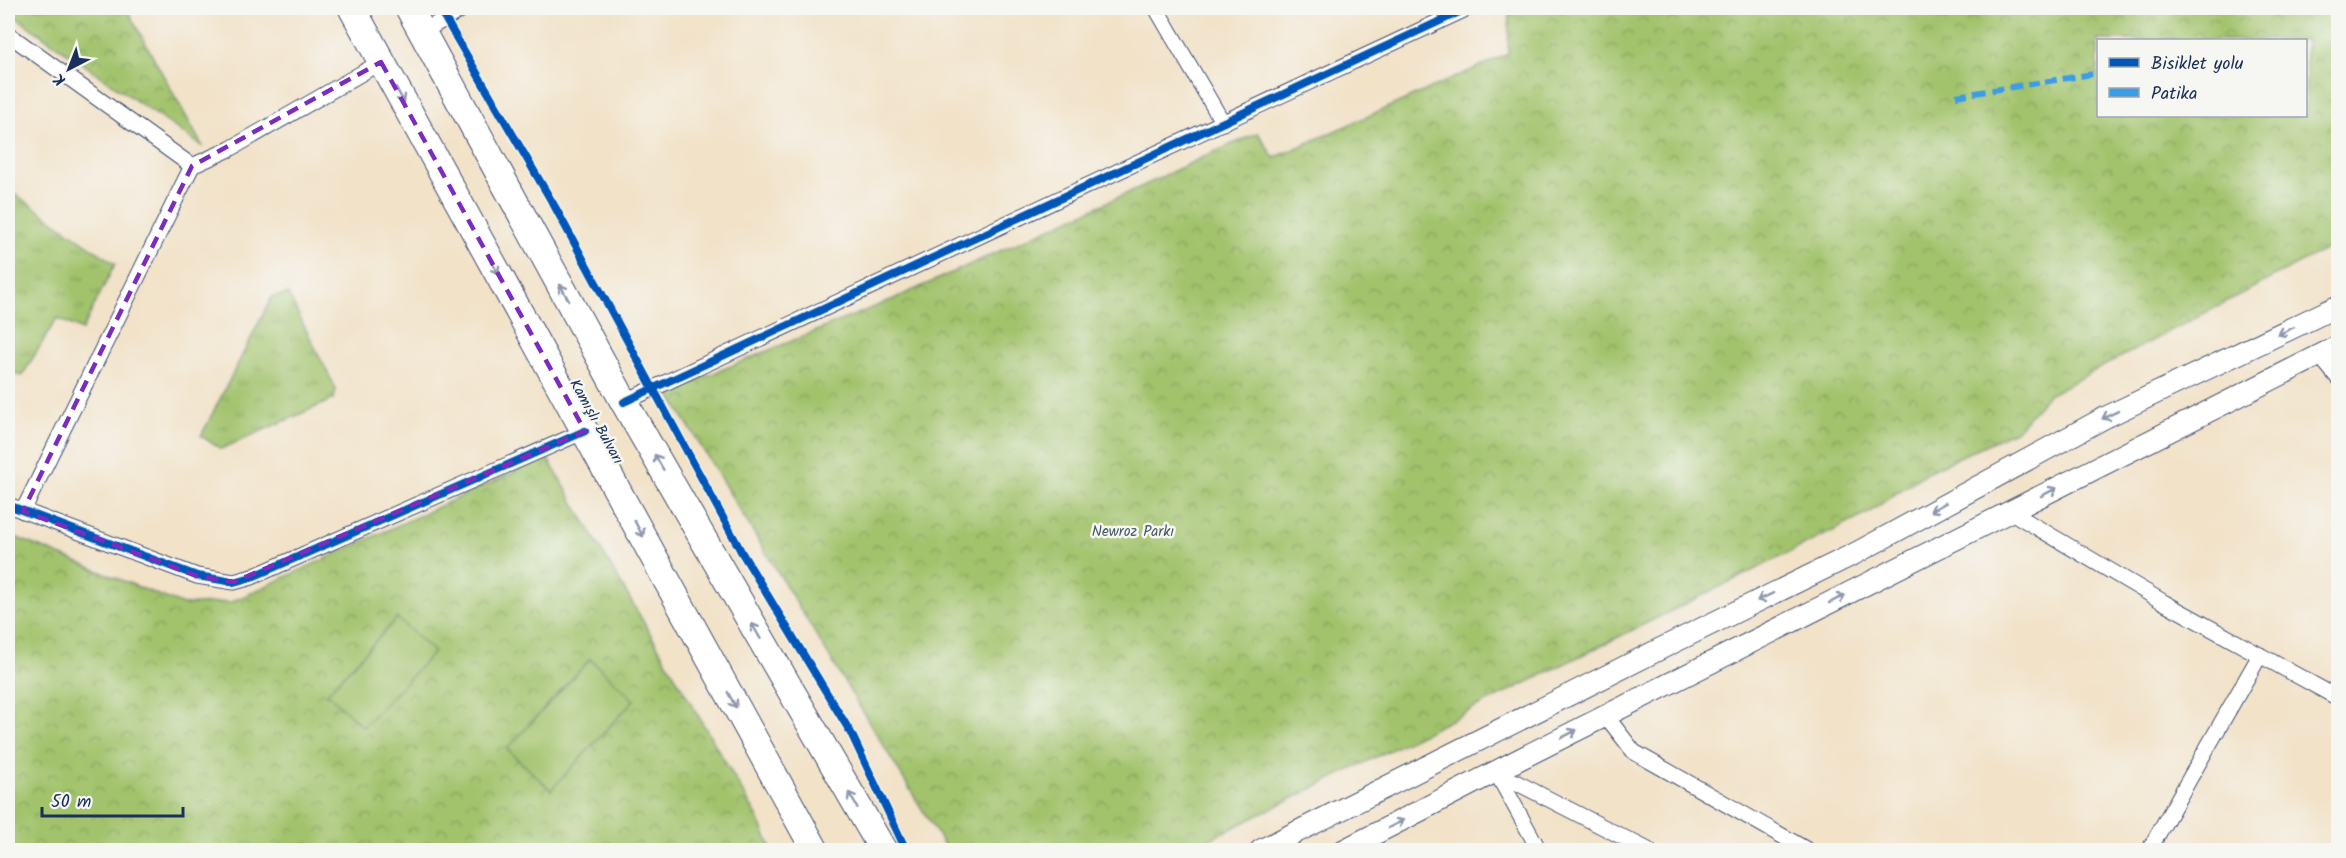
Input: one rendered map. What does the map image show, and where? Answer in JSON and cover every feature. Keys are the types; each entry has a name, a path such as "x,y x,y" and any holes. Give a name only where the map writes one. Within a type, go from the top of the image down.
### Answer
{"highway":[{"name":"Kamışlı Bulvarı","path":"352,8 815,850"},
{"path":"409,8 624,402 883,850"}],"main road":[{"path":"1261,850 1856,553 2104,417 2338,306"},
{"path":"1344,850 2329,351"}],"street":[{"path":"422,32 464,8"},
{"path":"1156,8 1223,123"},
{"path":"624,402 1468,8"},
{"path":"8,34 192,166"},
{"path":"23,511 192,166 230,149 381,62"},
{"path":"2329,351 2338,378"},
{"path":"8,505 197,576 234,582 252,578 585,431"},
{"path":"2011,512 2165,603 2338,698"},
{"path":"2149,850 2260,655"},
{"path":"1606,716 1634,752 1807,850"},
{"path":"1496,772 1539,850"},
{"path":"1496,772 1648,850"}],"highlighted area":[{"path":"381,62 585,431 234,582 197,576 23,511 192,166"}],"green space":[{"path":"8,8 126,8 203,147 8,12"},
{"name":"Newroz Parkı","path":"1523,8 1557,8 1560,12 1572,8 2338,8 2338,243 2048,395 2017,430 1927,472 1865,515 1188,850 947,850 668,392 896,298 1258,133 1274,158 1508,54 1509,14"},
{"path":"8,189 115,264 82,330 57,318 22,376 8,371"},
{"path":"288,294 336,389 334,399 221,449 201,436 272,297"},
{"path":"547,457 758,818 772,850 8,850 8,534 183,605 231,602"},
{"path":"397,618 434,652 363,727 327,693"},
{"path":"590,659 634,700 551,790 507,749"}],"marked path":[{"path":"1956,96 2093,74"}],"cycle path":[{"path":"439,8 555,207 742,553 851,733 906,850"},
{"path":"624,402 1468,8"},
{"path":"8,505 197,576 234,582 252,577 585,431"}]}
